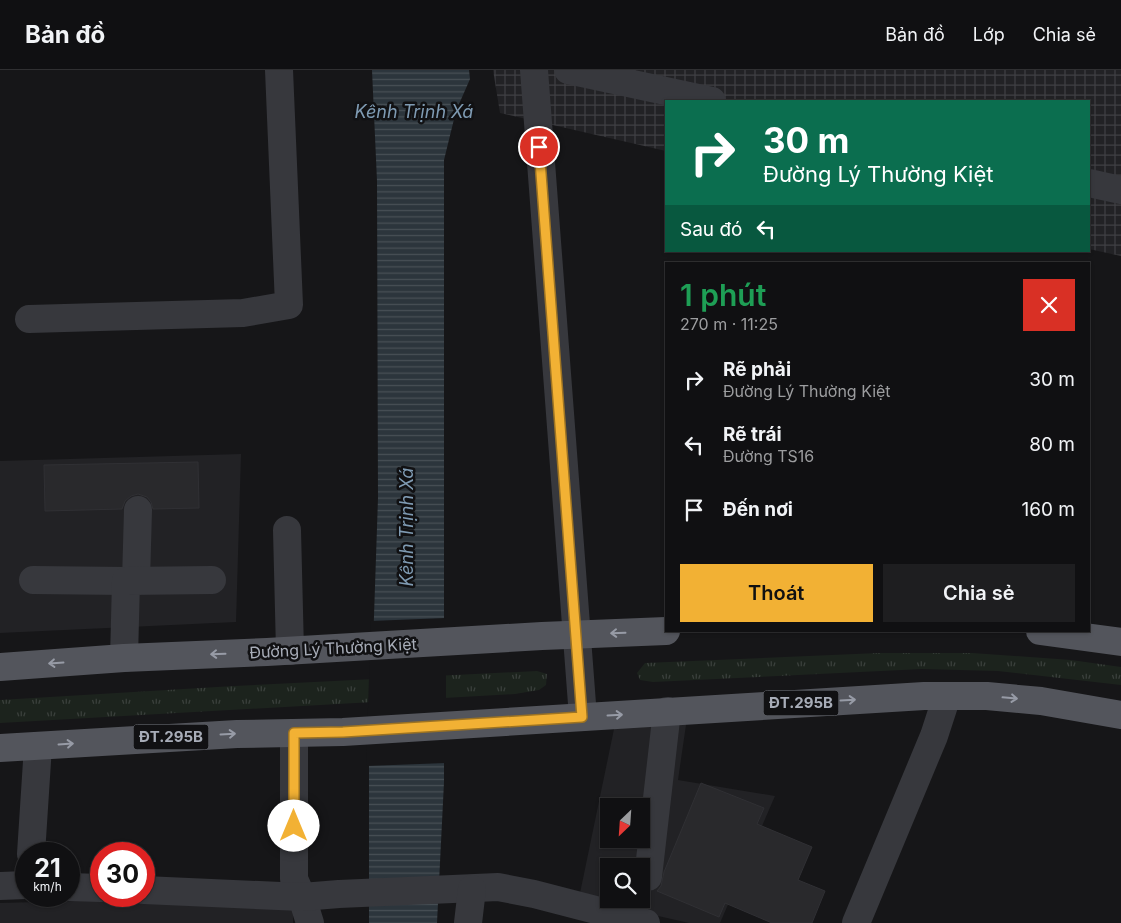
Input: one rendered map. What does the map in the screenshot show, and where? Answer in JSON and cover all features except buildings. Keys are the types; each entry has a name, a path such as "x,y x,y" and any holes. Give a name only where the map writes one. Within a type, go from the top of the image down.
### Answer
{"main road":[{"name":"Đường Lý Thường Kiệt","path":"0,667 124,658 665,631"},
{"path":"1047,632 1121,642"},
{"name":"ĐT.295B","path":"0,748 192,736 343,732 809,702 947,696 987,696 1041,701 1121,714"}],"street":[{"path":"29,319 243,313 288,305 279,70"},
{"path":"534,70 578,635 582,717"},
{"path":"568,70 707,100"},
{"path":"1090,183 1121,190"},
{"path":"124,658 138,510"},
{"path":"287,530 290,651"},
{"path":"33,580 212,580"},
{"path":"856,923 934,736 947,696"},
{"path":"650,861 667,712"},
{"path":"294,733 294,879 310,923"},
{"path":"32,842 38,746"},
{"path":"0,886 15,885"},
{"path":"155,890 302,897 498,888 534,894 646,923"},
{"path":"468,889 468,923"}],"shaded area":[{"path":"493,70 1121,70 1121,256 1090,249 1090,100 665,100 665,151 500,113"},
{"path":"241,454 236,622 0,633 0,461"},
{"path":"687,718 678,780 775,796 720,923 689,923 623,908 650,908 650,858 600,858 600,903 579,898 614,729"},
{"path":"294,895 293,923 0,923 0,903 15,903 15,907 80,907 80,901 90,901 90,907 155,907 155,899"}],"green space":[{"path":"879,653 972,653 1071,660 1121,667 1121,685 998,671 922,669 653,682 640,680 637,673 645,663"},
{"path":"537,671 547,674 546,685 539,690 515,694 0,723 0,700"}],"water":[{"name":"Kênh Trịnh Xá","path":"372,70 469,70 470,79 456,111 444,160 444,782 437,923 369,923 369,764 378,498 377,181"}],"pier":[{"path":"446,618 446,763 366,766 371,621"}],"route":[{"path":"294,826 294,733 343,732 582,717 576,612 539,147"}]}
